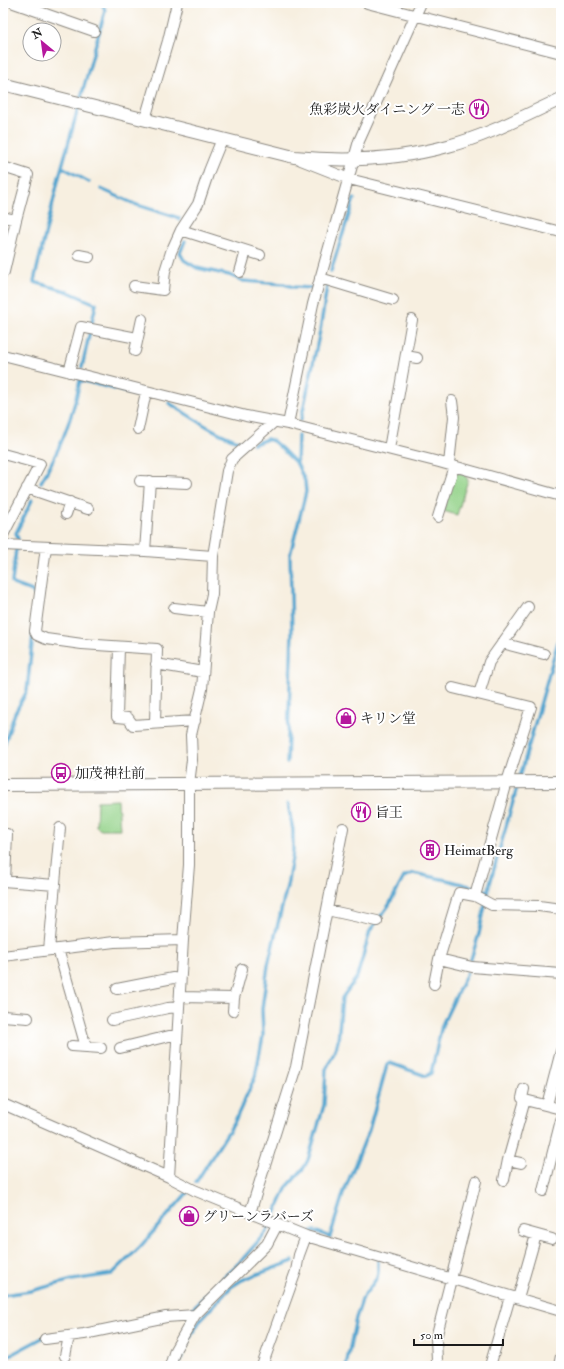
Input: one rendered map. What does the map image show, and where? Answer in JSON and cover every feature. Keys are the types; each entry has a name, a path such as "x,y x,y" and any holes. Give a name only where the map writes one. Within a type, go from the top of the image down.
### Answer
{"street":[{"path":"14,3 94,31"},
{"path":"145,119 168,41 177,3"},
{"path":"367,3 561,53"},
{"path":"288,424 320,278 359,141 420,3"},
{"path":"3,84 294,156 328,160 396,157 449,146 498,128 561,99"},
{"path":"134,286 163,290 165,271 171,252 181,230 198,204 222,139"},
{"path":"294,156 349,179 561,232"},
{"path":"3,167 28,175 3,272"},
{"path":"3,216 16,220"},
{"path":"181,230 260,255"},
{"path":"240,272 246,251"},
{"path":"320,278 393,300"},
{"path":"135,351 142,319"},
{"path":"389,449 412,320"},
{"path":"69,372 81,327 137,338"},
{"path":"3,355 146,392 288,424 389,449 561,496"},
{"path":"406,356 417,358"},
{"path":"138,429 146,392"},
{"path":"438,516 452,465 454,417 452,401"},
{"path":"170,1177 180,979 189,865 189,784 192,760 191,735 202,689 208,612 212,594 213,556 227,471 232,458 274,422"},
{"path":"3,454 40,464 3,535"},
{"path":"145,551 145,481 187,483"},
{"path":"27,488 88,509"},
{"path":"66,514 70,502"},
{"path":"3,544 213,556"},
{"path":"46,547 35,631 37,635 46,639 157,650 155,723"},
{"path":"479,694 489,662 528,607"},
{"path":"174,608 208,612"},
{"path":"502,643 544,654"},
{"path":"119,647 117,717 128,718 132,725 194,721"},
{"path":"156,664 203,672"},
{"path":"453,688 531,707 507,782 475,896"},
{"path":"3,785 561,782"},
{"path":"60,828 55,885 53,950 86,1047"},
{"path":"250,1213 296,1067 343,828"},
{"path":"7,834 4,881 55,885"},
{"path":"434,984 439,959 459,893 475,896 492,905 539,906 561,909"},
{"path":"327,910 377,921"},
{"path":"3,956 114,942 183,940"},
{"path":"439,959 472,967 561,974"},
{"path":"233,1011 234,998 242,969"},
{"path":"123,984 172,978 180,979"},
{"path":"112,1020 168,1008 179,1002 234,998"},
{"path":"3,1016 28,1018"},
{"path":"120,1048 168,1036 177,1036"},
{"path":"72,1046 101,1048"},
{"path":"547,1105 561,1051"},
{"path":"504,1180 508,1160 525,1100 522,1098 524,1089"},
{"path":"525,1100 561,1109"},
{"path":"3,1104 170,1177 194,1190 306,1236 561,1311"},
{"path":"543,1191 561,1120"},
{"path":"508,1160 521,1163"},
{"path":"436,1366 436,1338 476,1181"},
{"path":"170,1366 175,1350 195,1315 267,1244 277,1225"},
{"path":"523,1231 552,1239"},
{"path":"490,1366 536,1235"},
{"path":"262,1366 296,1271 299,1255 306,1236"},
{"path":"45,1339 69,1336 166,1317 195,1315"},
{"path":"65,1356 69,1336"},
{"path":"559,1366 561,1356"}],"green space":[{"path":"454,472 464,474 468,480 457,515 443,511"},
{"path":"118,800 120,829 101,829 96,826 97,801"}],"waterway":[{"path":"82,367 96,304 66,291 34,281 59,177 105,11 101,3"},
{"path":"62,167 89,182"},
{"path":"101,189 137,205 179,219"},
{"path":"331,271 354,199"},
{"path":"185,241 180,253 184,260 197,268 229,275 243,281 312,288"},
{"path":"301,420 320,331 327,286"},
{"path":"41,482 54,458 70,420 80,380 138,395"},
{"path":"169,403 213,430 241,442"},
{"path":"287,763 292,633 290,555 306,492 305,481 297,464 298,436"},
{"path":"254,444 267,439 273,441 297,464"},
{"path":"18,539 16,533 32,500"},
{"path":"16,549 12,582 13,584 32,591 37,598"},
{"path":"471,959 479,934 489,887 561,631"},
{"path":"3,748 15,713 27,691 33,634"},
{"path":"196,1182 234,1123 255,1077 263,1036 262,1009 268,965 287,886 293,852 293,830 288,804"},
{"path":"176,1312 192,1309 242,1260 267,1231 287,1187 303,1169 308,1160 324,1105 326,1069 338,1041 342,998 357,977 370,931 389,905 404,877 413,873 488,891"},
{"path":"311,1232 315,1231 330,1237 343,1194 369,1130 387,1065 390,1063 426,1076 431,1073 442,1025 467,973"},
{"path":"3,1295 31,1291 72,1280 112,1274 140,1247 187,1193"},
{"path":"178,1366 189,1339 201,1319 231,1287 242,1280 293,1261"},
{"path":"346,1366 356,1318 363,1297 377,1278 378,1261"},
{"path":"3,1359 44,1337"}],"place":[{"name":"魚彩炭火ダイニング 一志","path":"479,109"},
{"name":"キリン堂","path":"346,718"},
{"name":"加茂神社前","path":"61,773"},
{"name":"旨王","path":"361,812"},
{"name":"HeimatBerg","path":"430,850"},
{"name":"グリーンラバーズ","path":"189,1216"}]}
